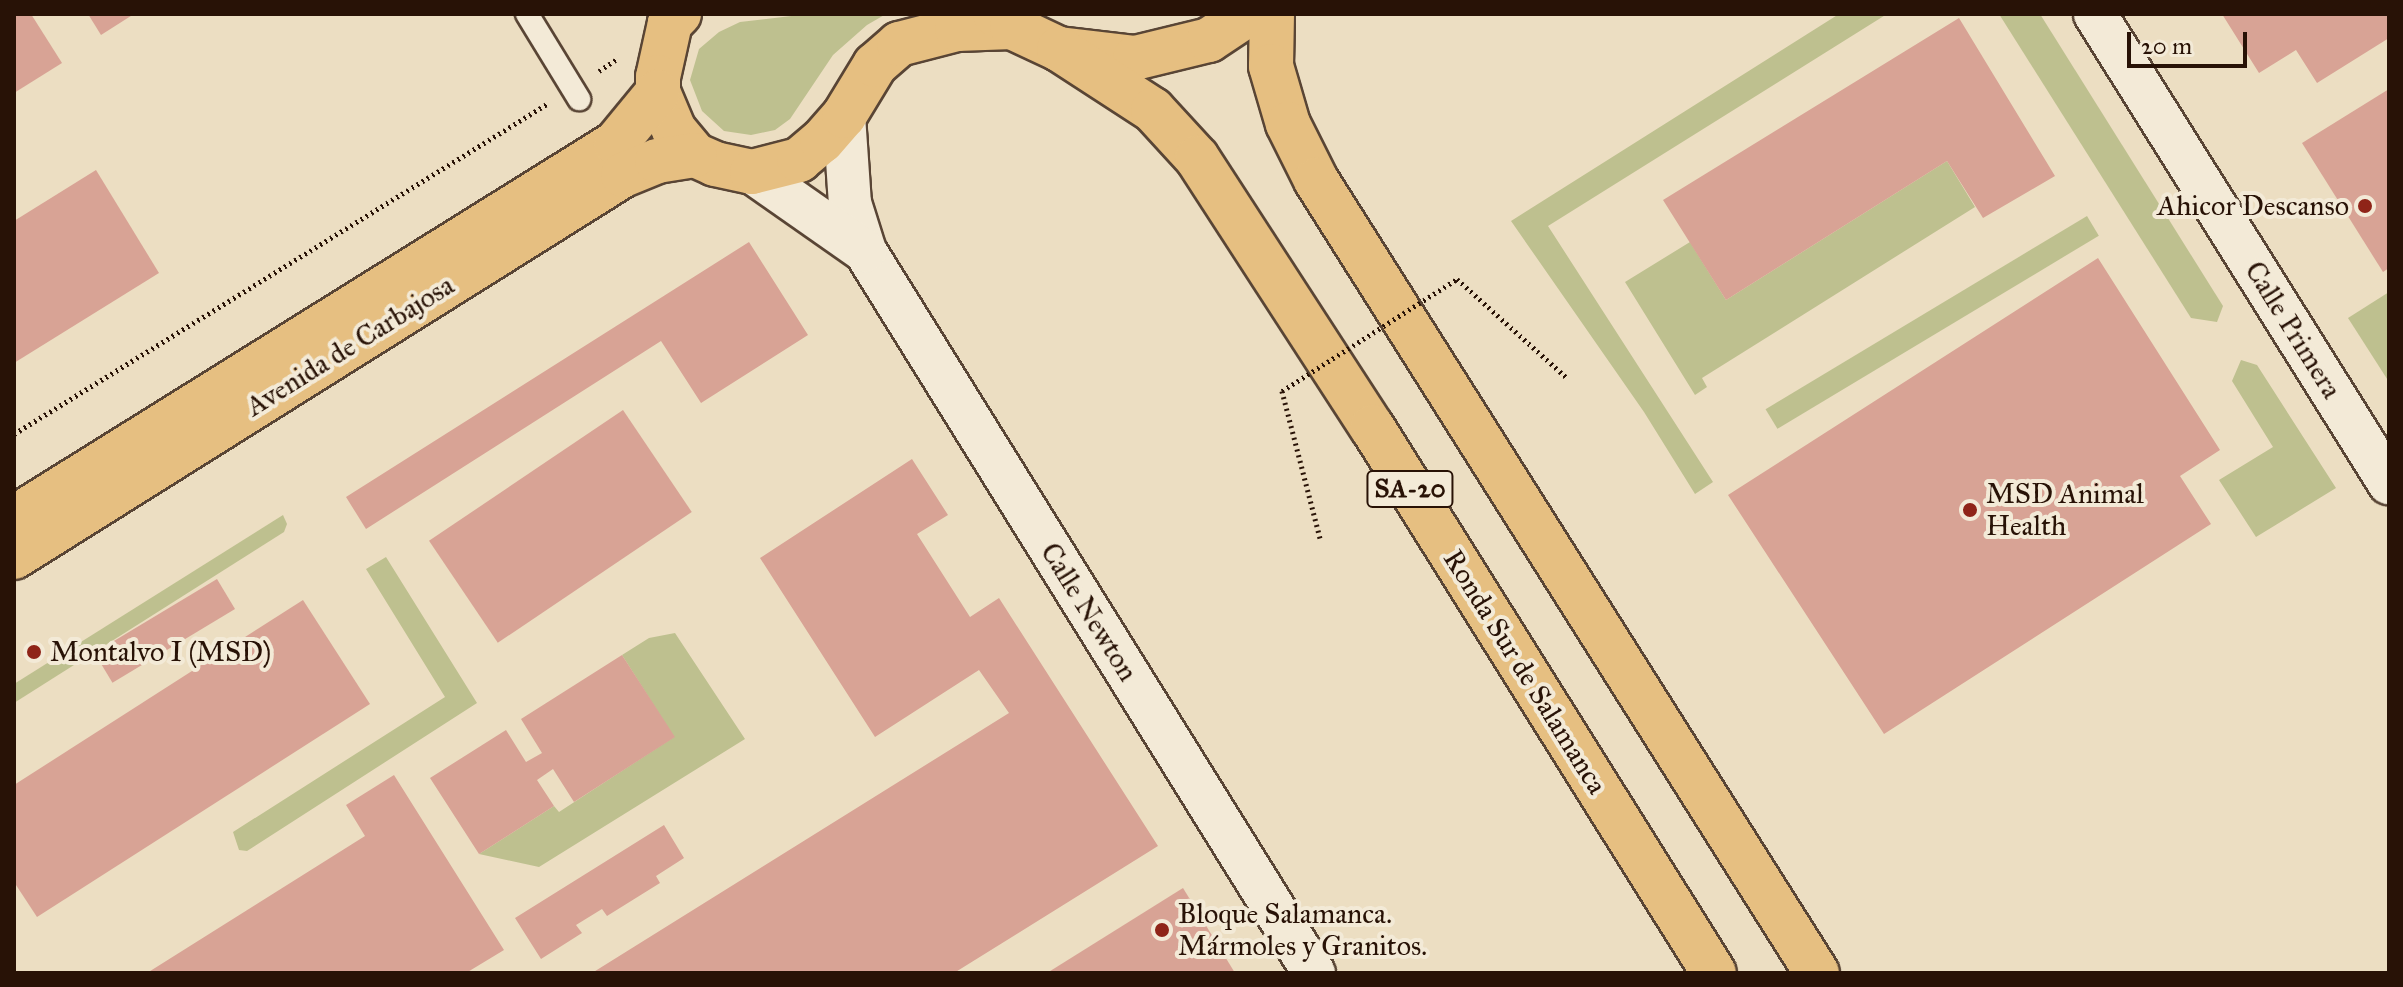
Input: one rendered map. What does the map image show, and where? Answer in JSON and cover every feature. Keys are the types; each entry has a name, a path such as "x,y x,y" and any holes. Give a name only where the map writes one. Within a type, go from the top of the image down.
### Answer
{"main road":[{"name":"Ronda Sur de Salamanca","path":"1059,49 1135,58 1209,40 1248,14"},
{"name":"SA-20","path":"1272,14 1271,66 1288,124 1316,180 1817,973"},
{"path":"672,17 662,46 658,92 674,130 695,155"},
{"name":"Ronda Sur de Salamanca","path":"1004,21 1059,49 1153,110 1204,168 1372,427 1714,973"},
{"name":"Avenida de Carbajosa","path":"14,557 623,175 657,161 695,155 715,164 752,172 799,160 844,116 875,65 899,44 1004,21"},
{"name":"Avenida de Carbajosa","path":"14,518 616,143 658,92"}],"street":[{"name":"Calle Primera","path":"2095,14 2389,483"},
{"name":"Calle Newton","path":"844,116 850,203 865,251 1314,973"},
{"name":"Calle Newton","path":"752,172 865,251"}],"lane":[{"path":"527,14 579,99"}],"path":[{"path":"14,434 525,117"},
{"path":"1320,538 1282,391 1457,279 1568,379"}],"green space":[{"path":"808,14 886,14 867,25 833,55 790,119 775,130 751,135 724,131 702,111 690,80 699,49 719,32 740,22"},
{"path":"1839,14 1887,14 1548,226 1713,482 1695,494 1644,412 1511,221"},
{"path":"1999,14 2040,14 2223,306 2217,322 2191,318"},
{"path":"1947,161 1975,207 1702,378 1707,387 1695,395 1625,282 1690,242 1726,300"},
{"path":"2087,216 2099,236 1777,429 1766,409"},
{"path":"2389,292 2389,382 2348,318"},
{"path":"2241,360 2257,365 2336,488 2256,537 2219,480 2273,447 2232,381"},
{"path":"283,515 287,524 284,532 14,703 14,684"},
{"path":"386,557 477,703 247,851 239,850 233,832 445,697 366,569"},
{"path":"675,633 745,739 539,867 479,854 554,806 559,812 674,737 622,655 649,638"}],"building":[{"path":"14,14 31,14 62,63 14,93"},
{"path":"88,14 134,14 101,35"},
{"path":"2222,14 2389,14 2389,38 2317,83 2296,50 2259,73"},
{"path":"1959,18 2055,176 1983,218 1947,161 1726,300 1663,200"},
{"name":"Ahicor Descanso","path":"2389,89 2389,268 2383,272 2302,143"},
{"path":"96,170 159,273 14,363 14,221"},
{"path":"749,242 808,335 701,403 661,341 366,529 346,497"},
{"name":"MSD Animal Health","path":"2098,258 2220,450 2180,476 2211,524 1884,734 1728,495"},
{"path":"623,410 692,512 498,643 429,541"},
{"path":"912,459 948,515 917,534 970,617 999,598 1158,846 954,973 592,973 1009,713 979,670 875,737 760,558"},
{"path":"217,579 235,609 112,683 94,653"},
{"path":"303,600 370,704 37,917 14,882 14,785"},
{"path":"622,655 675,737 574,802 553,769 537,780 554,806 479,854 430,778 506,730 526,762 542,753 521,719"},
{"path":"394,775 504,950 466,973 147,973 365,836 346,805"},
{"path":"664,825 684,858 656,876 660,883 607,916 602,909 576,925 582,933 541,959 515,918"},
{"name":"Bloque Salamanca. Mármoles y Granitos.","path":"1183,888 1235,973 1047,973"}],"place":[{"name":"Ahicor Descanso","path":"2365,206"},
{"name":"MSD Animal Health","path":"1970,510"},
{"name":"Montalvo I (MSD)","path":"34,652"},
{"name":"Bloque Salamanca. Mármoles y Granitos.","path":"1162,930"}]}
